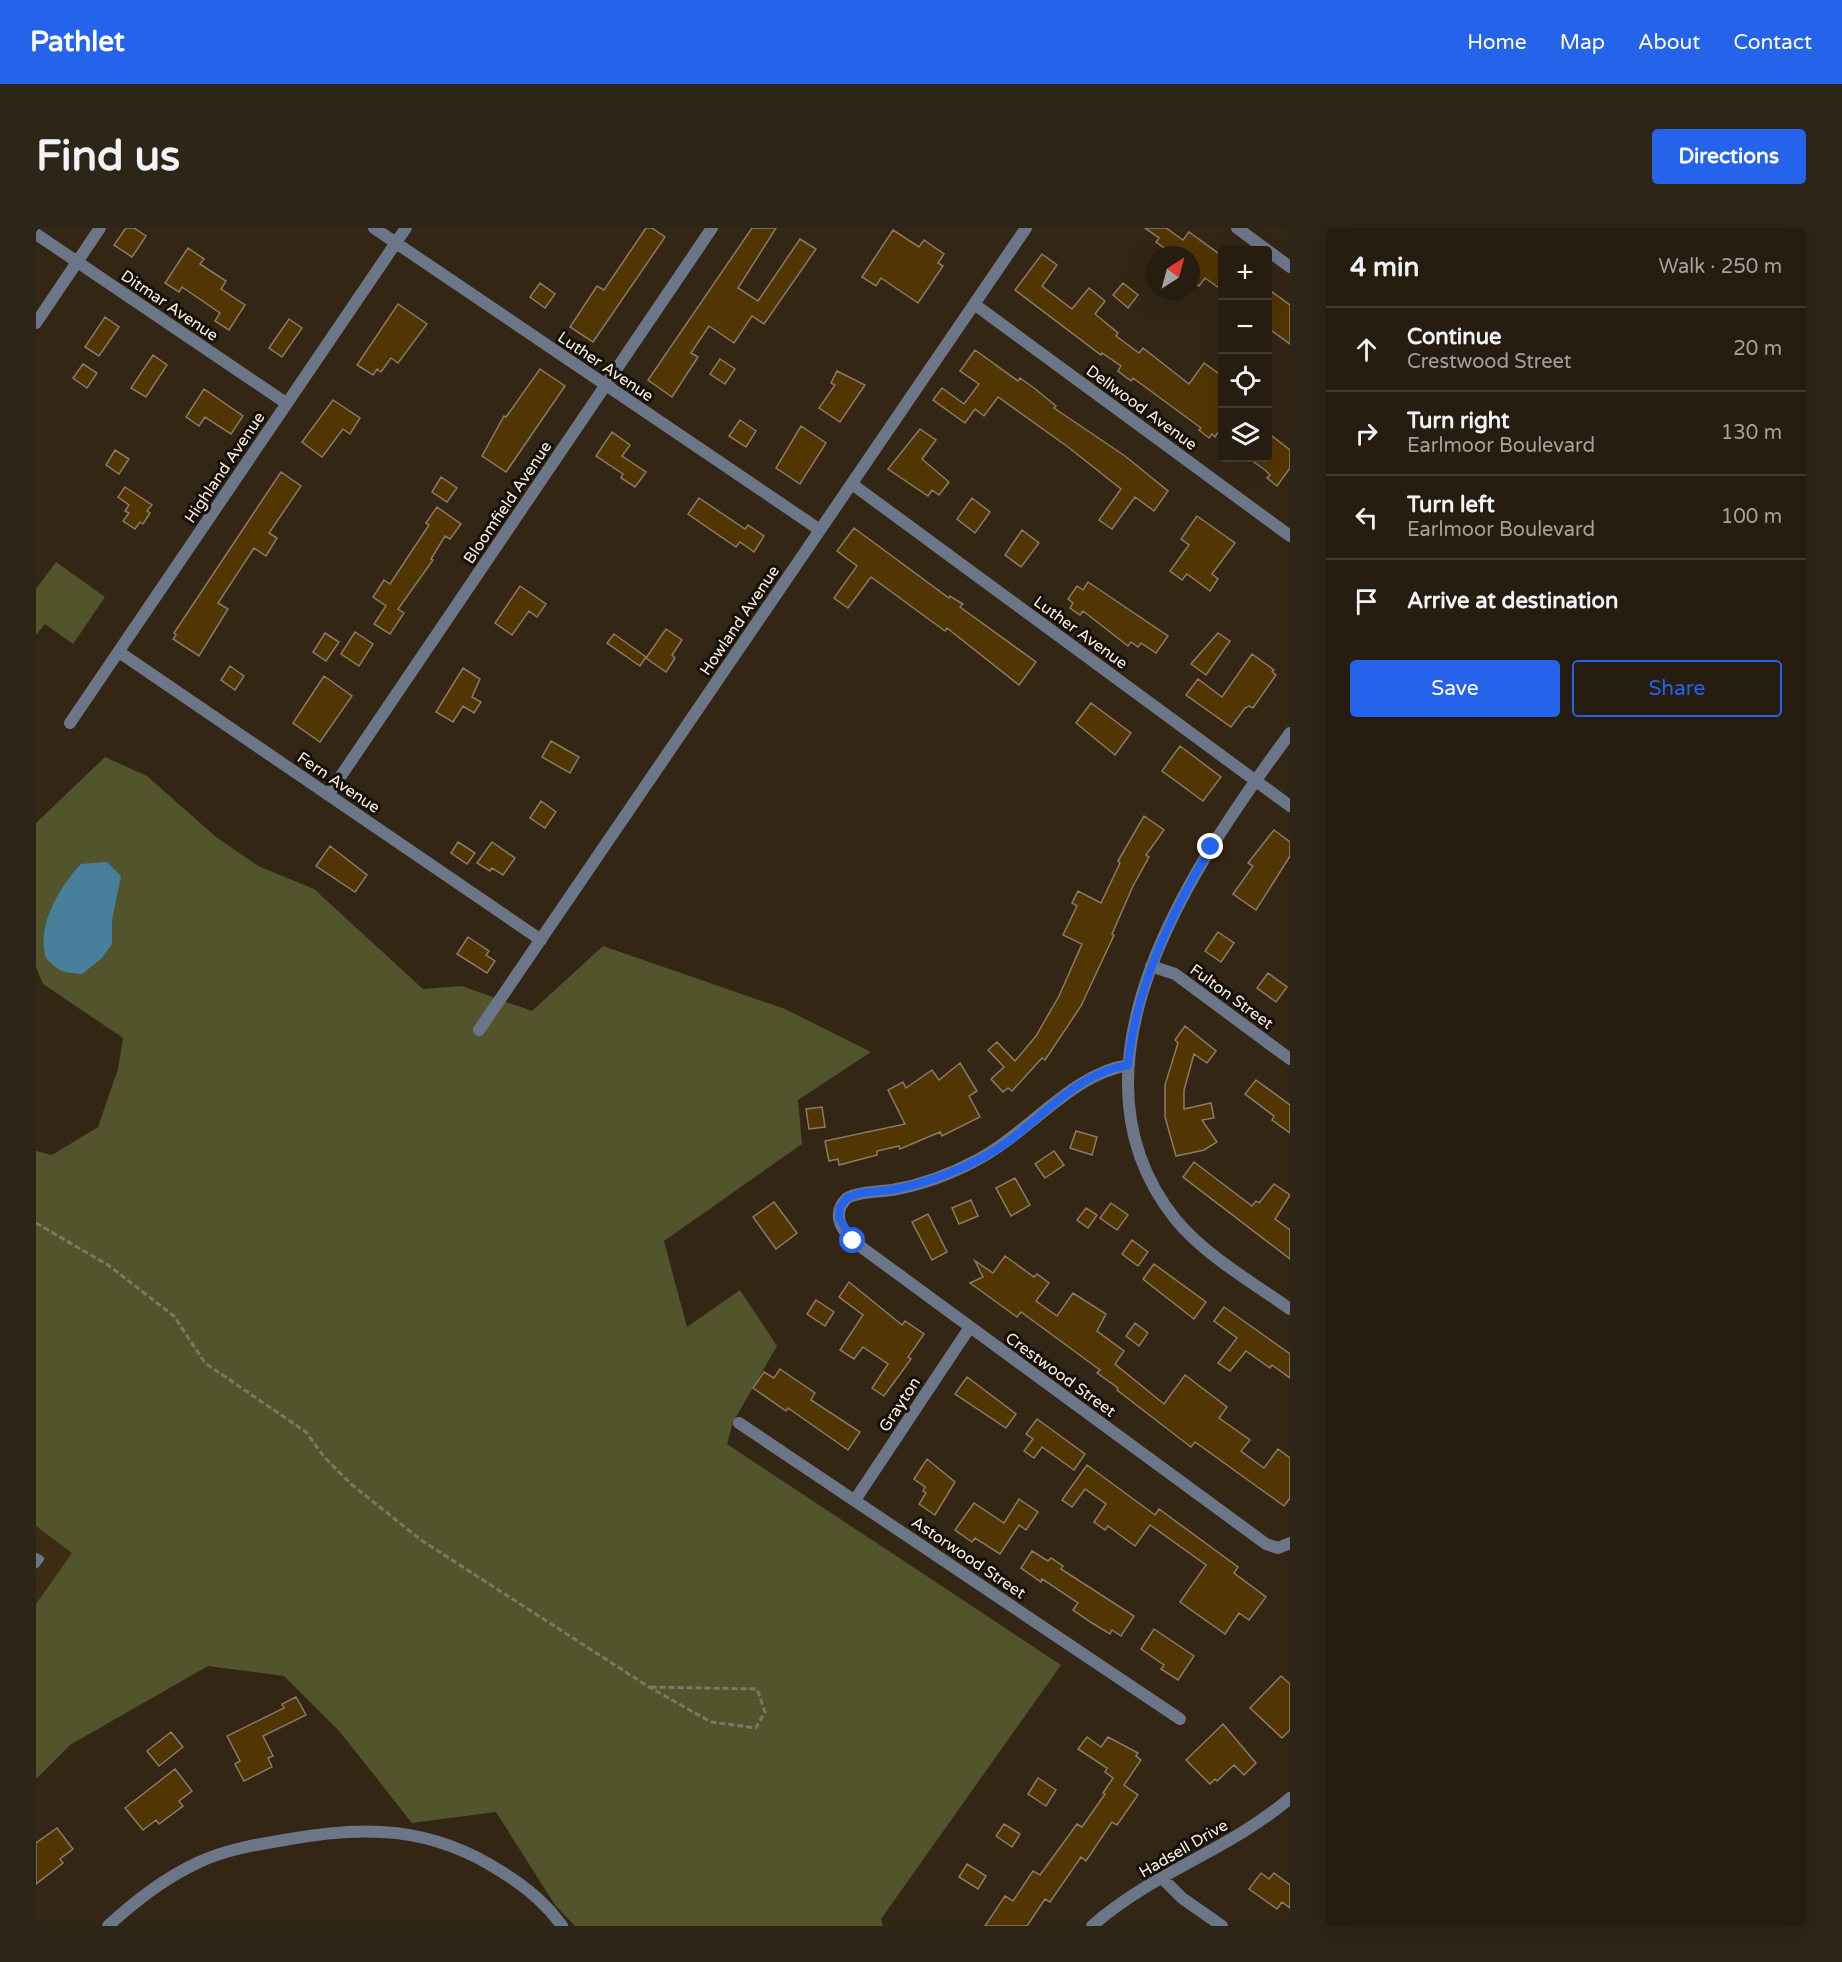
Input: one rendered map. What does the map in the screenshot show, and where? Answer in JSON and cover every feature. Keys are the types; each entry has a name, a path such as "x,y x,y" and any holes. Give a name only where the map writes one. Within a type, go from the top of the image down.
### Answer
{"street":[{"path":"36,323 100,228"},
{"name":"Luther Avenue","path":"374,228 820,530"},
{"name":"Highland Avenue","path":"70,723 406,228"},
{"name":"Bloomfield Avenue","path":"328,795 712,228"},
{"name":"Howland Avenue","path":"479,1030 1026,228"},
{"path":"1237,228 1290,267"},
{"name":"Ditmar Avenue","path":"36,234 286,403"},
{"name":"Dellwood Avenue","path":"974,304 1290,536"},
{"name":"Luther Avenue","path":"852,484 1290,806"},
{"name":"Fern Avenue","path":"119,652 541,940"},
{"path":"1290,733 1200,865 1151,966 1135,1018 1128,1065 1130,1110 1137,1145 1148,1173 1164,1203 1193,1238 1290,1309"},
{"name":"Fulton Street","path":"1151,966 1175,974 1290,1059"},
{"name":"Crestwood Street","path":"1128,1065 1109,1068 1092,1076 1015,1137 973,1162 911,1185 852,1196 845,1200 839,1210 840,1223 853,1241 1266,1544 1286,1545"},
{"name":"Grayton","path":"855,1500 970,1327"},
{"name":"Astorwood Street","path":"739,1423 1179,1719"},
{"name":"Hadsell Drive","path":"1092,1926 1122,1902 1192,1858 1246,1831 1290,1798"},
{"path":"108,1926 148,1892 184,1869 227,1852 302,1836 366,1831 414,1834 455,1845 493,1866 535,1895 562,1926"},
{"path":"1162,1878 1194,1908 1221,1926"}],"lane":[{"path":"36,1557 40,1559 36,1564"}],"path":[{"path":"36,1223 108,1265 174,1316 205,1363 306,1432 325,1458 351,1484 421,1540 649,1687 711,1722 756,1728 765,1712 757,1689 649,1687"}],"shaded area":[{"path":"36,1497 94,1535 36,1617"}],"green space":[{"path":"56,562 105,597 73,644 45,624 36,635 36,589"},
{"path":"105,757 147,776 216,837 258,866 314,889 423,989 462,986 532,1011 603,946 785,1009 871,1052 798,1100 802,1144 664,1241 687,1327 740,1290 777,1346 733,1422 727,1444 1061,1665 881,1919 883,1926 575,1926 555,1905 496,1812 412,1823 340,1732 284,1676 208,1666 70,1745 36,1779 36,1604 72,1553 36,1526 36,1151 52,1155 98,1127 118,1069 123,1038 43,984 36,967 36,823"}],"water":[{"path":"107,862 121,876 112,920 112,944 102,958 82,974 62,971 46,958 44,933 51,908 65,884 81,864"}],"building":[{"path":"126,228 134,228 146,236 132,257 114,245"},
{"path":"646,228 652,228 665,237 593,342 570,327 597,286 604,290"},
{"path":"752,228 776,228 738,288 758,301 800,239 816,249 764,324 752,316 734,343 709,326 691,353 698,357 672,397 648,380"},
{"path":"1145,228 1166,228 1183,240 1189,232 1218,253 1218,287 1205,278 1200,285 1200,246 1162,246 1156,242 1159,238"},
{"path":"893,230 919,247 924,240 944,254 938,263 943,266 918,303 881,278 876,286 862,277"},
{"path":"188,248 204,259 200,264 226,281 221,289 245,305 229,330 215,321 220,313 182,287 179,292 165,283"},
{"path":"1042,254 1057,265 1042,286 1072,309 1089,288 1105,301 1095,314 1118,333 1116,336 1139,353 1143,348 1189,384 1204,363 1218,373 1218,432 1215,437 1212,434 1209,438 1199,430 1201,428 1133,378 1131,381 1118,371 1121,366 1102,353 1101,355 1015,290"},
{"path":"540,283 555,294 545,308 530,297"},
{"path":"1123,283 1138,295 1128,308 1113,295"},
{"path":"1272,292 1290,305 1290,344 1272,331"},
{"path":"398,304 427,324 398,363 391,358 381,372 377,369 373,375 357,365"},
{"path":"105,317 119,327 99,356 85,347"},
{"path":"289,319 302,328 282,357 269,348"},
{"path":"975,350 1018,381 1020,378 1034,388 1056,406 1054,408 1125,456 1168,491 1154,511 1135,497 1112,529 1099,520 1121,489 1068,447 998,397 984,416 975,409 965,423 933,400 942,388 964,404 979,384 960,371"},
{"path":"153,355 167,365 146,397 131,388"},
{"path":"720,359 735,369 725,384 710,374"},
{"path":"83,364 97,373 87,388 73,378"},
{"path":"540,369 565,386 506,472 482,456 504,416 506,417"},
{"path":"837,371 865,385 840,422 819,408 835,385 831,383"},
{"path":"204,389 243,416 231,434 205,417 199,426 186,417"},
{"path":"333,400 360,418 350,434 343,429 322,457 302,442"},
{"path":"740,420 756,431 746,447 729,436"},
{"path":"801,426 826,443 800,484 776,468"},
{"path":"920,429 936,440 922,459 949,482 939,495 932,490 928,496 888,469"},
{"path":"612,432 630,445 622,456 646,472 635,487 621,478 623,474 596,456"},
{"path":"1272,436 1290,450 1290,468 1277,486 1267,478 1270,475 1254,462 1272,462"},
{"path":"115,450 129,459 119,474 106,465"},
{"path":"281,472 301,486 269,533 277,538 266,556 254,548 218,603 228,609 199,656 173,639 176,635 174,633"},
{"path":"441,477 457,488 447,502 432,492"},
{"path":"125,487 152,505 147,511 150,513 143,524 140,522 135,529 123,521 129,513 125,511 129,505 118,497"},
{"path":"699,498 745,529 748,525 764,536 754,552 740,542 736,547 688,514"},
{"path":"972,498 990,512 975,533 957,519"},
{"path":"437,507 461,524 450,539 445,536 431,559 433,560 398,609 404,613 390,634 374,624 386,606 373,597 384,580 390,584 429,525 426,523"},
{"path":"1197,516 1235,543 1212,574 1218,579 1210,591 1187,574 1182,580 1170,571 1189,545 1181,539"},
{"path":"854,528 949,598 950,596 963,604 960,607 1036,662 1019,685 947,628 945,631 871,577 848,608 834,598 857,566 837,551"},
{"path":"1022,530 1039,543 1021,567 1005,555"},
{"path":"1088,582 1168,636 1156,653 1141,643 1138,647 1131,642 1128,646 1083,611 1080,615 1070,608 1073,603 1068,599 1077,586 1083,590"},
{"path":"520,586 546,604 537,617 529,611 512,635 495,623"},
{"path":"666,629 682,640 672,655 675,658 666,672 646,658"},
{"path":"355,632 373,644 359,666 341,654"},
{"path":"325,633 339,642 326,661 313,652"},
{"path":"1218,633 1230,641 1206,675 1191,664"},
{"path":"614,634 646,657 640,666 607,643"},
{"path":"1252,654 1274,670 1272,672 1276,675 1253,708 1249,706 1245,708 1231,727 1186,695 1198,679 1222,697"},
{"path":"230,666 244,676 235,690 221,680"},
{"path":"463,668 480,679 472,697 481,702 474,713 463,706 453,722 436,712"},
{"path":"324,676 352,696 320,742 293,723"},
{"path":"1091,703 1131,733 1115,755 1076,723"},
{"path":"551,741 579,757 570,773 542,757"},
{"path":"1180,746 1221,777 1203,801 1162,771"},
{"path":"541,801 556,812 545,828 530,818"},
{"path":"1144,816 1164,830 1146,855 1149,857 1133,886 1112,934 1114,935 1081,1006 1045,1060 1042,1058 1012,1091 1008,1088 1003,1092 991,1079 1004,1067 988,1050 997,1042 1015,1061 1036,1036 1059,996 1082,944 1063,935 1077,906 1072,903 1078,891 1101,903 1120,863 1118,861"},
{"path":"1274,830 1290,842 1290,856 1256,910 1233,894 1253,866 1248,863"},
{"path":"458,842 475,853 467,864 451,853"},
{"path":"492,842 515,858 503,875 492,868 490,871 477,863"},
{"path":"330,846 367,875 355,892 316,866"},
{"path":"1218,932 1234,943 1221,962 1205,951"},
{"path":"468,937 489,951 486,955 495,961 487,973 457,954"},
{"path":"1268,973 1287,987 1276,1002 1257,988"},
{"path":"1185,1026 1216,1051 1207,1063 1194,1054 1184,1090 1184,1109 1211,1103 1214,1118 1202,1120 1217,1142 1204,1150 1176,1156 1165,1117 1165,1085 1178,1043 1175,1040"},
{"path":"960,1063 977,1091 969,1096 980,1117 942,1136 940,1132 900,1149 899,1146 877,1151 877,1155 839,1165 838,1159 829,1161 825,1141 905,1124 888,1090 903,1082 906,1088 932,1070 939,1080"},
{"path":"1256,1080 1290,1105 1290,1133 1272,1120 1274,1116 1245,1094"},
{"path":"822,1107 825,1127 809,1129 806,1109"},
{"path":"1076,1131 1097,1137 1092,1155 1070,1148"},
{"path":"1054,1151 1064,1165 1045,1178 1035,1164"},
{"path":"1194,1162 1252,1206 1256,1201 1259,1203 1274,1184 1290,1195 1275,1219 1290,1230 1290,1259 1183,1177"},
{"path":"1015,1178 1030,1205 1011,1216 996,1188"},
{"path":"971,1200 978,1216 959,1224 952,1208"},
{"path":"774,1202 797,1233 776,1249 753,1217"},
{"path":"1111,1203 1128,1215 1117,1230 1100,1218"},
{"path":"1086,1208 1097,1215 1088,1228 1077,1220"},
{"path":"928,1214 947,1252 932,1260 912,1222"},
{"path":"1132,1240 1148,1252 1138,1266 1122,1254"},
{"path":"1005,1256 1034,1277 1037,1274 1049,1283 1036,1301 1057,1316 1073,1293 1106,1314 1097,1331 1124,1351 1115,1364 1164,1404 1185,1375 1227,1407 1219,1418 1250,1440 1241,1451 1264,1468 1278,1449 1290,1458 1290,1498 1284,1506 1195,1442 1191,1447 1117,1390 1118,1388 1097,1373 1100,1370 1021,1312 1017,1317 970,1283 983,1277 975,1261 993,1273"},
{"path":"1154,1264 1206,1302 1194,1319 1143,1279"},
{"path":"849,1282 902,1325 905,1321 924,1334 908,1357 911,1359 884,1396 872,1388 888,1364 863,1347 854,1359 840,1350 863,1315 839,1297"},
{"path":"816,1300 834,1312 825,1326 807,1314"},
{"path":"1224,1307 1290,1354 1290,1378 1272,1365 1270,1368 1246,1351 1230,1371 1218,1363 1237,1338 1214,1321"},
{"path":"1135,1323 1148,1333 1139,1346 1126,1336"},
{"path":"780,1369 815,1393 811,1400 860,1432 848,1450 788,1408 786,1411 753,1388 764,1372 774,1378"},
{"path":"967,1377 1016,1414 1006,1428 955,1394"},
{"path":"1037,1419 1085,1454 1074,1470 1042,1447 1034,1458 1024,1451 1033,1439 1026,1434"},
{"path":"927,1459 955,1482 935,1515 919,1504 926,1493 923,1491 925,1487 914,1479"},
{"path":"1087,1465 1155,1515 1159,1509 1238,1567 1234,1573 1266,1597 1249,1620 1239,1613 1225,1634 1180,1602 1206,1565 1150,1525 1135,1546 1108,1526 1105,1530 1094,1522 1106,1504 1085,1489 1072,1507 1062,1500"},
{"path":"1019,1499 1038,1512 1026,1530 1019,1525 1000,1554 975,1538 972,1542 955,1530 974,1503 1004,1523"},
{"path":"1032,1551 1048,1561 1051,1558 1063,1566 1061,1569 1134,1616 1121,1636 1112,1630 1110,1634 1092,1623 1073,1610 1078,1603 1021,1568"},
{"path":"1154,1629 1194,1656 1178,1680 1161,1669 1164,1665 1141,1649"},
{"path":"1281,1676 1290,1684 1290,1730 1282,1738 1250,1708"},
{"path":"296,1697 306,1715 263,1736 273,1756 268,1758 272,1767 244,1781 235,1764 240,1761 227,1736 284,1708 282,1704"},
{"path":"1223,1724 1256,1763 1244,1775 1234,1765 1217,1781 1215,1779 1210,1784 1186,1760"},
{"path":"171,1732 183,1747 159,1766 147,1751"},
{"path":"1087,1737 1101,1747 1108,1737 1138,1753 1136,1756 1141,1760 1124,1785 1138,1795 1117,1825 1112,1822 1086,1861 1081,1857 1050,1902 1045,1899 1027,1926 985,1926 1005,1896 1013,1901 1033,1871 1040,1875 1077,1824 1082,1827 1105,1794 1103,1793 1113,1778 1105,1772 1107,1768 1078,1749"},
{"path":"175,1769 192,1791 179,1801 183,1806 159,1824 156,1820 143,1830 125,1808"},
{"path":"1038,1778 1056,1790 1046,1806 1028,1794"},
{"path":"1004,1824 1020,1834 1012,1847 996,1836"},
{"path":"57,1828 73,1849 60,1859 63,1863 36,1884 36,1843"},
{"path":"967,1864 986,1876 978,1889 959,1877"},
{"path":"1261,1873 1269,1879 1274,1873 1290,1885 1290,1908 1282,1902 1277,1909 1249,1889"}],"route":[{"path":"853,1241 842,1228 839,1218 840,1207 847,1198 857,1194 893,1190 934,1179 959,1169 1015,1137 1082,1082 1109,1068 1128,1065 1135,1018 1151,966 1211,847"}]}
